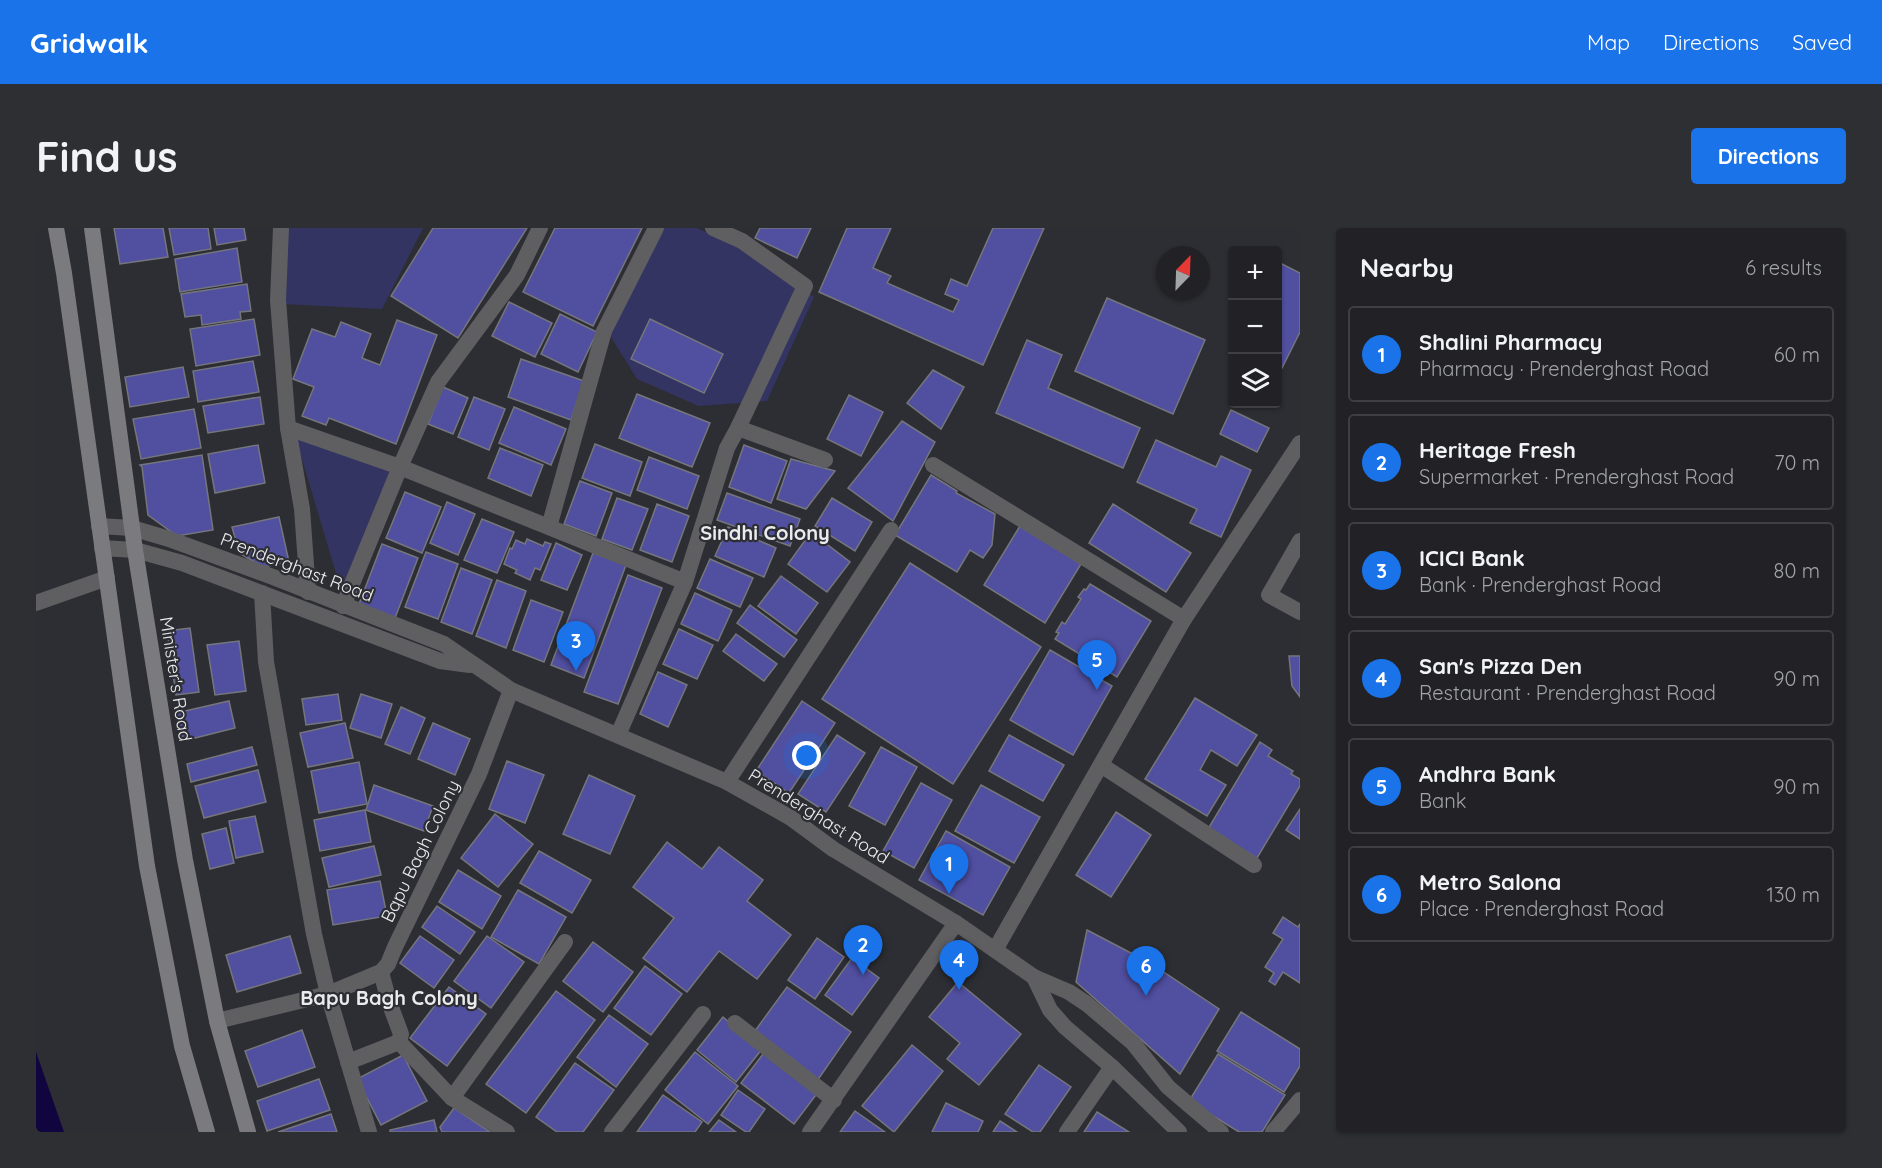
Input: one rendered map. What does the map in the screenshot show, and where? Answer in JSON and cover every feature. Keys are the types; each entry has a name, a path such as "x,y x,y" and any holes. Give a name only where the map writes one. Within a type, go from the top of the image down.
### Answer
{"main road":[{"path":"56,228 147,866 182,1046 207,1132"},
{"name":"Minister's Road","path":"92,228 135,549 185,860 217,1021 248,1132"}],"street":[{"path":"281,228 278,300 288,428 302,509 308,592"},
{"path":"343,606 438,382 517,274 540,228"},
{"path":"549,527 604,331 656,228"},
{"path":"618,735 685,582 727,448 805,286 745,235 713,228"},
{"path":"288,428 400,467 685,582"},
{"path":"738,428 825,460"},
{"path":"995,950 1184,619 1299,448"},
{"path":"933,465 1184,619"},
{"name":"Prenderghast Road","path":"99,526 132,528 192,547 444,644 511,690 727,783 791,818 833,849 956,923 1034,977 1069,992 1087,1004 1133,1043 1168,1087 1221,1132"},
{"path":"727,783 891,530"},
{"path":"1300,541 1269,595 1300,612"},
{"name":"Prenderghast Road","path":"102,548 135,549 182,563 440,661 474,666"},
{"path":"36,603 107,578"},
{"path":"262,592 266,662 314,934 327,994 369,1132"},
{"name":"Bqpu Bagh Colony","path":"381,972 388,964 479,774 511,690"},
{"path":"1101,765 1254,865"},
{"path":"810,1132 956,923"},
{"path":"452,1098 565,942"},
{"path":"217,1021 327,994 381,972 401,1034 399,1042"},
{"name":"Prenderghast Road","path":"1034,977 1050,1010 1065,1027 1112,1067 1179,1132"},
{"path":"612,1132 703,1014"},
{"path":"735,1023 834,1100"},
{"path":"348,1062 399,1042"},
{"path":"399,1042 452,1098 507,1132"},
{"path":"1067,1132 1112,1067"},
{"path":"1273,1132 1300,1100"}],"shaded area":[{"path":"287,228 423,228 382,309 283,304"},
{"path":"660,228 697,228 741,248 814,297 767,401 699,406 637,379 609,334"},
{"path":"293,429 394,466 344,600"},
{"path":"36,1052 64,1132 36,1132"}],"building":[{"path":"114,228 163,228 168,257 120,264"},
{"path":"169,228 208,228 211,249 174,255"},
{"path":"214,228 244,228 246,240 217,245"},
{"path":"433,228 527,228 458,338 391,296"},
{"path":"555,228 642,228 593,326 523,292"},
{"path":"760,228 811,228 797,258 755,238"},
{"path":"847,228 891,228 873,268 891,276 887,283 953,312 959,300 945,294 951,279 967,286 993,228 1044,228 983,365 819,292"},
{"path":"237,248 242,282 180,292 175,259"},
{"path":"1282,264 1300,273 1300,332 1282,368"},
{"path":"247,284 251,311 240,312 241,319 202,325 201,315 185,317 181,294"},
{"path":"1107,298 1205,340 1173,414 1075,371"},
{"path":"509,302 552,323 535,357 492,336"},
{"path":"560,314 597,332 578,372 541,354"},
{"path":"254,319 260,355 196,366 190,329"},
{"path":"650,319 723,354 704,393 631,359"},
{"path":"397,320 437,335 396,444 329,418 326,425 302,416 314,387 293,379 312,329 335,337 341,322 371,334 362,358 380,365"},
{"path":"1027,340 1062,355 1048,388 1140,428 1123,468 996,413"},
{"path":"521,359 584,381 571,420 508,397"},
{"path":"253,361 259,392 198,402 193,371"},
{"path":"183,367 189,397 130,407 125,377"},
{"path":"933,370 964,387 941,429 907,403"},
{"path":"443,387 468,398 453,434 428,424"},
{"path":"637,394 710,423 692,467 619,438"},
{"path":"849,395 883,412 861,456 827,439"},
{"path":"260,397 264,424 208,433 203,406"},
{"path":"474,397 505,409 489,450 458,437"},
{"path":"514,407 566,429 551,465 499,443"},
{"path":"194,409 201,448 141,459 133,419"},
{"path":"1231,410 1269,428 1257,452 1220,434"},
{"path":"902,421 935,442 893,521 848,488"},
{"path":"1156,440 1216,467 1221,456 1251,470 1221,537 1190,523 1197,509 1137,482"},
{"path":"595,444 642,462 630,496 582,478"},
{"path":"258,445 265,483 215,493 208,454"},
{"path":"744,445 787,461 771,503 729,487"},
{"path":"500,448 543,465 531,496 488,478"},
{"path":"202,455 213,530 177,536 148,515 140,465"},
{"path":"649,457 699,476 687,509 637,490"},
{"path":"791,459 835,471 806,509 777,499"},
{"path":"931,475 957,491 956,493 995,514 992,545 983,558 970,550 957,572 895,535"},
{"path":"580,481 612,493 596,536 564,524"},
{"path":"405,492 441,507 422,553 386,538"},
{"path":"727,493 800,519 790,546 717,520"},
{"path":"617,498 648,509 632,550 602,539"},
{"path":"832,498 872,522 855,551 815,526"},
{"path":"447,502 475,514 458,555 430,543"},
{"path":"657,504 689,516 672,562 640,550"},
{"path":"1113,504 1191,553 1166,592 1089,543"},
{"path":"279,517 289,562 263,567 239,553 232,527"},
{"path":"482,519 514,532 497,573 464,560"},
{"path":"1020,526 1081,564 1045,623 984,585"},
{"path":"728,527 776,548 764,577 715,556"},
{"path":"811,532 850,562 827,592 788,564"},
{"path":"527,539 543,546 545,542 551,544 540,570 535,568 530,580 515,573 517,570 504,564 516,540 525,544"},
{"path":"556,543 582,555 567,590 541,580"},
{"path":"382,544 418,558 395,618 359,604"},
{"path":"426,552 458,564 438,619 405,607"},
{"path":"593,553 626,565 584,678 551,665"},
{"path":"710,559 753,578 740,607 697,588"},
{"path":"910,563 1041,647 953,784 822,699"},
{"path":"461,568 492,580 472,634 441,622"},
{"path":"628,575 662,588 618,704 584,692"},
{"path":"781,576 818,603 796,634 758,606"},
{"path":"497,580 526,591 506,648 476,636"},
{"path":"1090,584 1151,621 1117,677 1055,639 1062,622 1065,624 1081,599 1078,597"},
{"path":"695,593 732,610 718,641 681,624"},
{"path":"531,600 563,612 544,662 513,650"},
{"path":"750,605 797,640 784,657 737,623"},
{"path":"190,628 199,692 176,695 167,631"},
{"path":"679,629 713,645 697,679 663,664"},
{"path":"736,634 777,664 764,681 723,651"},
{"path":"239,641 246,691 215,695 207,645"},
{"path":"1050,650 1112,686 1073,755 1010,720"},
{"path":"1289,656 1300,656 1300,697 1292,686"},
{"path":"658,672 687,685 668,727 640,714"},
{"path":"338,694 342,720 306,725 302,699"},
{"path":"361,694 392,704 381,738 350,728"},
{"path":"1195,698 1257,735 1237,766 1211,750 1200,770 1226,785 1207,816 1145,779"},
{"path":"229,701 235,728 183,741 176,713"},
{"path":"802,701 835,723 789,793 756,771"},
{"path":"401,707 425,718 410,754 385,744"},
{"path":"345,723 353,758 308,767 300,733"},
{"path":"433,723 470,739 455,775 418,759"},
{"path":"837,735 865,753 826,812 798,794"},
{"path":"1009,735 1064,765 1043,801 989,771"},
{"path":"1260,742 1272,750 1268,756 1293,771 1291,774 1300,779 1300,786 1257,858 1208,829"},
{"path":"252,747 257,765 191,782 187,764"},
{"path":"881,747 917,767 885,825 849,806"},
{"path":"507,761 544,775 525,823 489,809"},
{"path":"359,762 367,804 319,813 311,771"},
{"path":"258,770 266,802 204,818 195,786"},
{"path":"589,775 635,796 610,854 563,834"},
{"path":"921,783 952,800 914,868 883,851"},
{"path":"374,785 433,806 424,831 366,810"},
{"path":"981,785 1040,817 1014,863 955,831"},
{"path":"1300,809 1300,839 1286,830"},
{"path":"365,810 371,842 320,851 314,820"},
{"path":"1116,812 1151,835 1111,897 1076,875"},
{"path":"495,814 533,844 498,887 461,858"},
{"path":"255,816 263,852 236,858 229,821"},
{"path":"226,828 234,863 210,869 202,834"},
{"path":"946,831 1010,867 983,915 919,880"},
{"path":"667,842 702,869 719,847 763,880 747,901 791,935 757,979 719,951 687,992 643,958 674,918 633,887"},
{"path":"374,846 381,875 329,887 322,858"},
{"path":"539,851 591,880 572,913 520,883"},
{"path":"458,870 501,896 482,929 439,902"},
{"path":"380,881 387,916 333,925 327,890"},
{"path":"518,890 566,917 539,964 491,937"},
{"path":"437,906 475,932 460,954 422,927"},
{"path":"1283,917 1298,927 1300,924 1300,983 1283,972 1275,985 1269,981 1274,973 1265,967 1283,939 1273,933"},
{"path":"1087,930 1150,963 1219,1009 1180,1074 1076,982"},
{"path":"290,936 301,973 237,992 226,955"},
{"path":"420,936 454,960 434,988 400,963"},
{"path":"487,936 524,962 491,1008 454,981"},
{"path":"817,938 844,957 815,999 788,980"},
{"path":"593,942 633,972 603,1012 563,981"},
{"path":"852,958 879,978 852,1015 825,995"},
{"path":"645,966 682,994 651,1035 614,1008"},
{"path":"958,982 1021,1034 979,1085 947,1059 960,1043 929,1017"},
{"path":"449,987 486,1014 447,1066 410,1038"},
{"path":"787,987 851,1032 817,1081 752,1035"},
{"path":"556,991 595,1020 526,1113 486,1084"},
{"path":"1241,1012 1300,1049 1300,1066 1284,1092 1217,1051"},
{"path":"609,1015 648,1044 616,1087 577,1057"},
{"path":"723,1017 762,1049 736,1082 697,1050"},
{"path":"302,1030 315,1067 258,1087 245,1051"},
{"path":"912,1045 943,1071 894,1132 862,1106"},
{"path":"766,1050 819,1091 794,1124 741,1083"},
{"path":"695,1052 738,1086 708,1124 665,1090"},
{"path":"1218,1054 1285,1095 1262,1132 1239,1132 1189,1101"},
{"path":"403,1055 427,1101 381,1125 357,1079"},
{"path":"575,1063 614,1090 583,1132 557,1132 536,1117"},
{"path":"1039,1065 1071,1087 1040,1132 1033,1132 1005,1114"},
{"path":"319,1079 330,1110 267,1131 257,1101"},
{"path":"738,1090 765,1109 749,1132 721,1115"},
{"path":"663,1095 702,1122 695,1132 637,1132"},
{"path":"946,1103 983,1121 978,1132 932,1132"},
{"path":"454,1108 490,1132 442,1132 440,1127"},
{"path":"855,1111 885,1132 840,1132"},
{"path":"1097,1112 1129,1132 1084,1132"},
{"path":"331,1114 337,1132 278,1132"},
{"path":"434,1120 437,1132 390,1132 390,1130"},
{"path":"719,1120 736,1132 709,1132"},
{"path":"1000,1121 1017,1132 993,1132"}],"place":[{"name":"ICICI Bank","path":"576,671"},
{"name":"Andhra Bank","path":"1097,690"},
{"name":"Shalini Pharmacy","path":"949,894"},
{"name":"Heritage Fresh","path":"863,975"},
{"name":"San's Pizza Den","path":"959,990"},
{"name":"Metro Salona","path":"1146,996"}],"district":[{"name":"Sindhi Colony","path":"765,532"},
{"name":"Bapu Bagh Colony","path":"389,997"}]}
